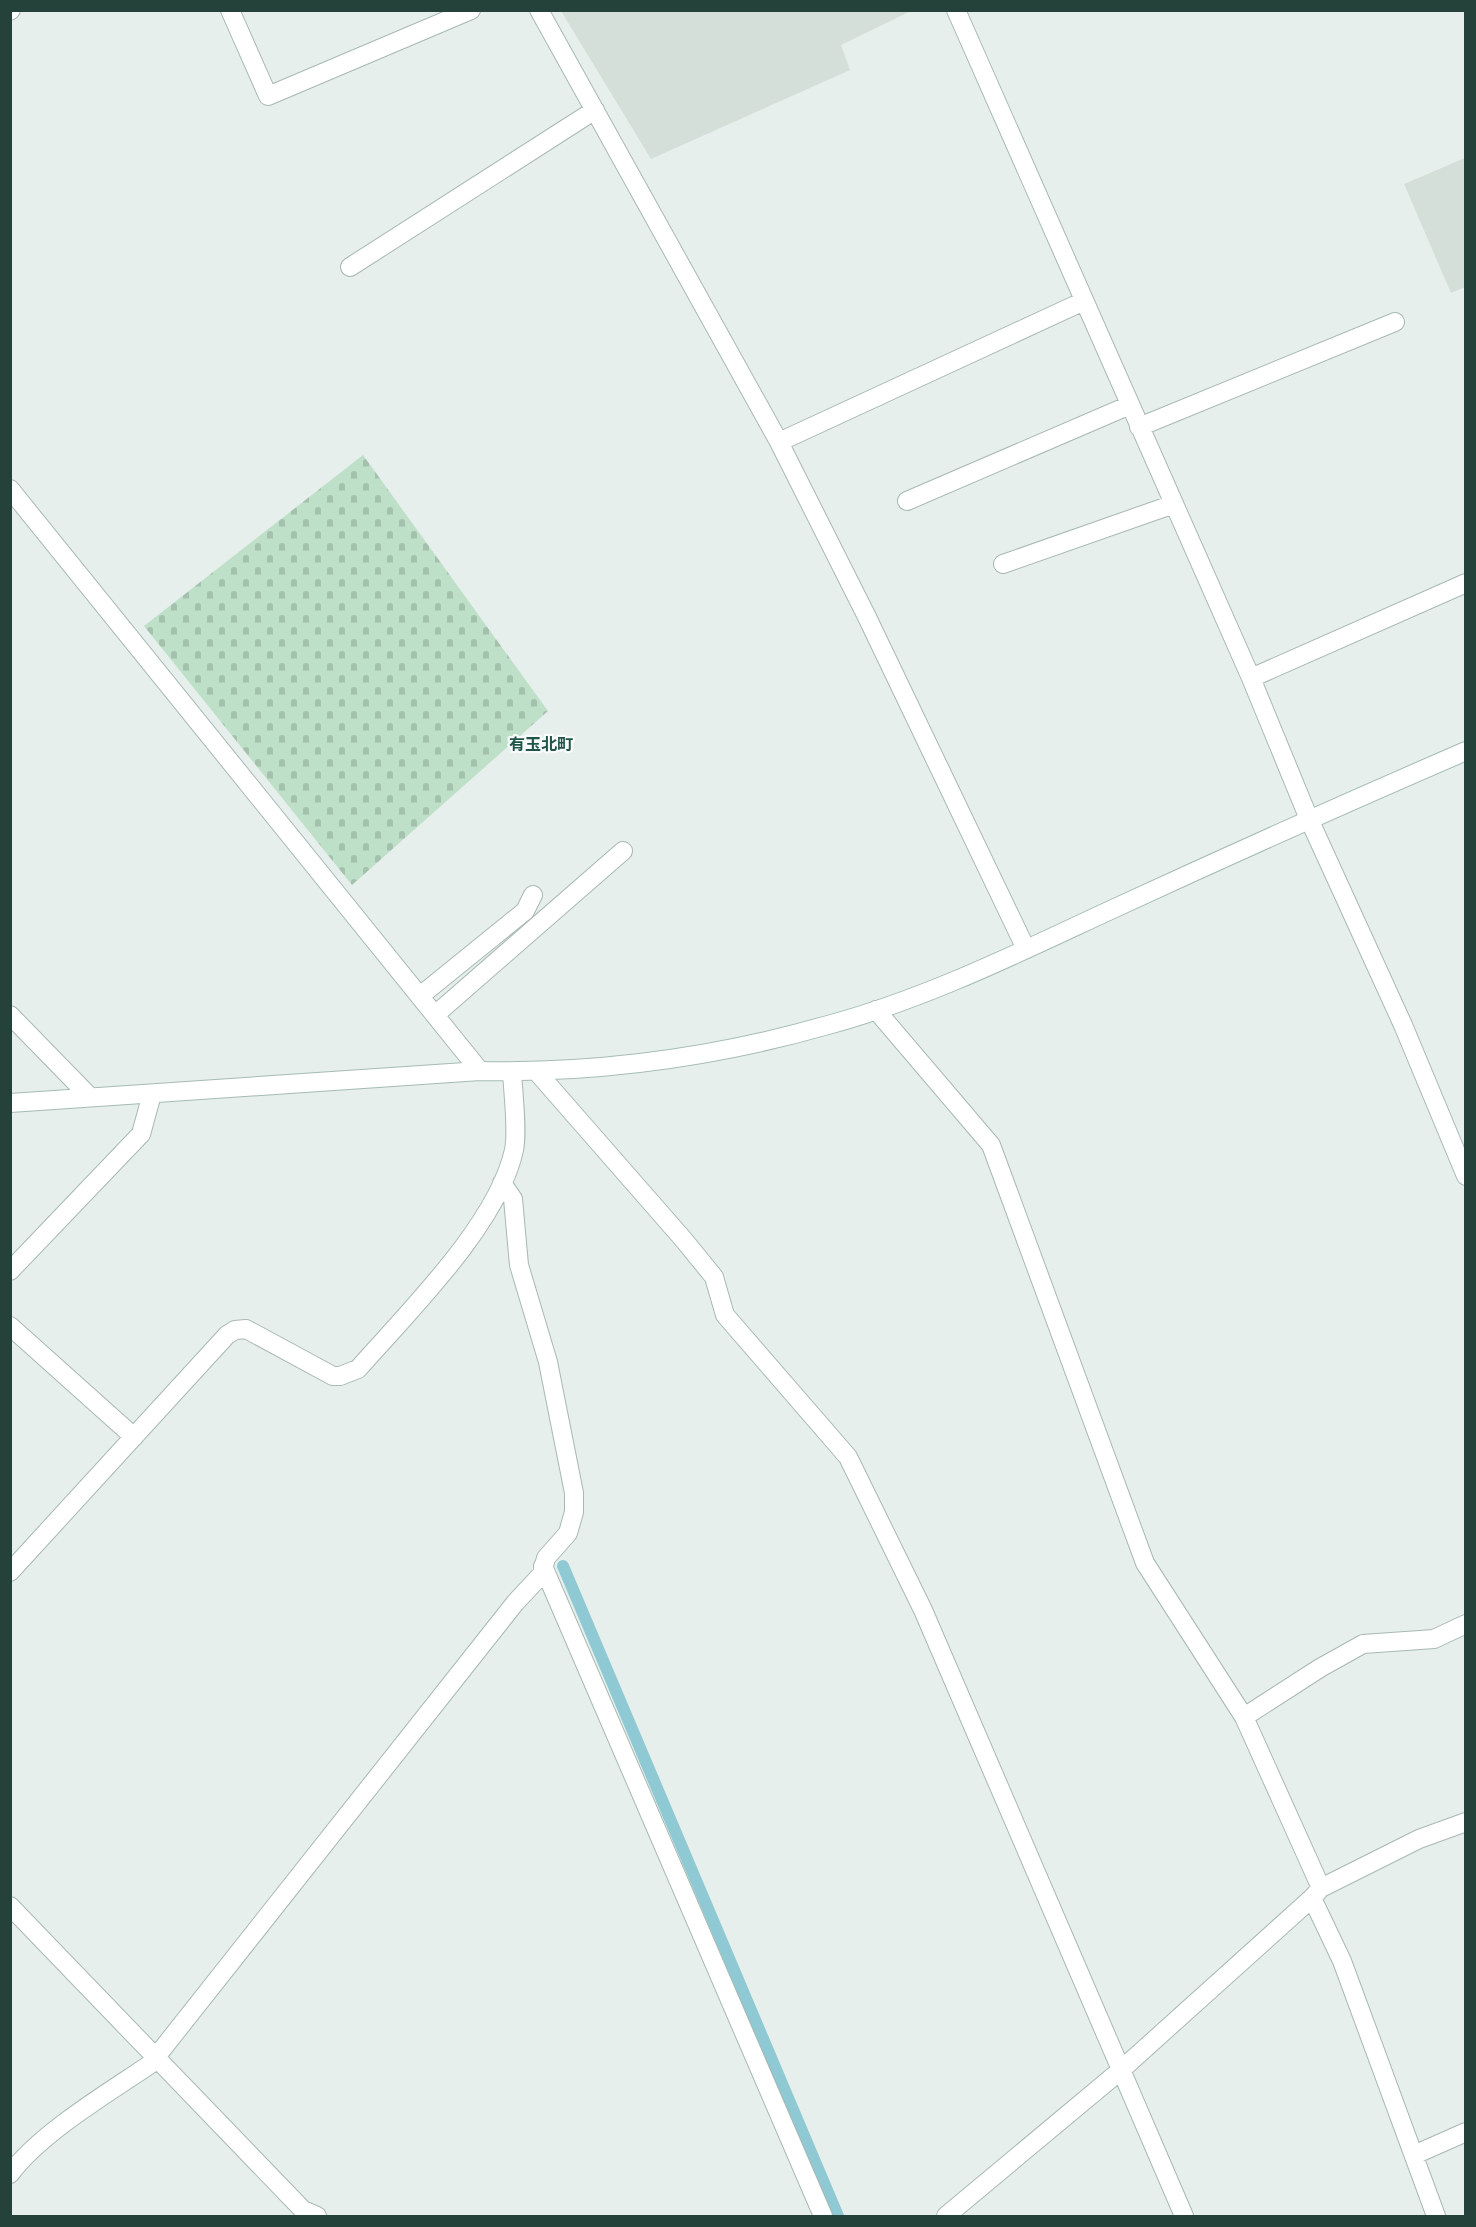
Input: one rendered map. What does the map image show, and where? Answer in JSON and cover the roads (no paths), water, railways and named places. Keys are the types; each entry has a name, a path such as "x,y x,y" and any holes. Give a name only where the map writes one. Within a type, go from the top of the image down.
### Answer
{"street":[{"path":"230,10 268,96 471,10"},
{"path":"539,10 779,442 866,615 1026,949"},
{"path":"956,10 1251,678 1309,819 1403,1025 1466,1176"},
{"path":"350,267 595,110"},
{"path":"779,442 1084,301"},
{"path":"1139,427 1395,322"},
{"path":"907,501 1130,405"},
{"path":"10,489 480,1071"},
{"path":"1003,564 1174,504"},
{"path":"1251,678 1466,583"},
{"path":"10,1103 480,1071 537,1072 722,1051 829,1025 918,996 1466,750"},
{"path":"435,1015 623,851"},
{"path":"420,996 525,911 533,895"},
{"path":"876,1010 990,1145 1145,1563 1244,1717 1317,1893 1436,2217"},
{"path":"10,1015 90,1097"},
{"path":"10,1572 227,1335 235,1330 246,1329 333,1376 358,1369 465,1244 487,1213 502,1183 515,1147 512,1072"},
{"path":"537,1072 714,1277 725,1315 848,1457 923,1610 1184,2217"},
{"path":"10,1271 141,1134 152,1094"},
{"path":"10,2174 34,2149 60,2128 157,2058 515,1603 542,1574 546,1558 568,1533 573,1521 574,1493 548,1362 519,1265 513,1199 502,1183"},
{"path":"10,1326 134,1437"},
{"path":"543,1566 823,2217"},
{"path":"1244,1717 1320,1668 1363,1644 1434,1639 1466,1624"},
{"path":"946,2217 1121,2070 1317,1893 1419,1839 1466,1822"},
{"path":"10,1906 303,2210 317,2217"},
{"path":"1414,2155 1466,2132"}],"waterway":[{"path":"563,1566 838,2216"}],"district":[{"name":"有玉北町","path":"541,745"}]}
